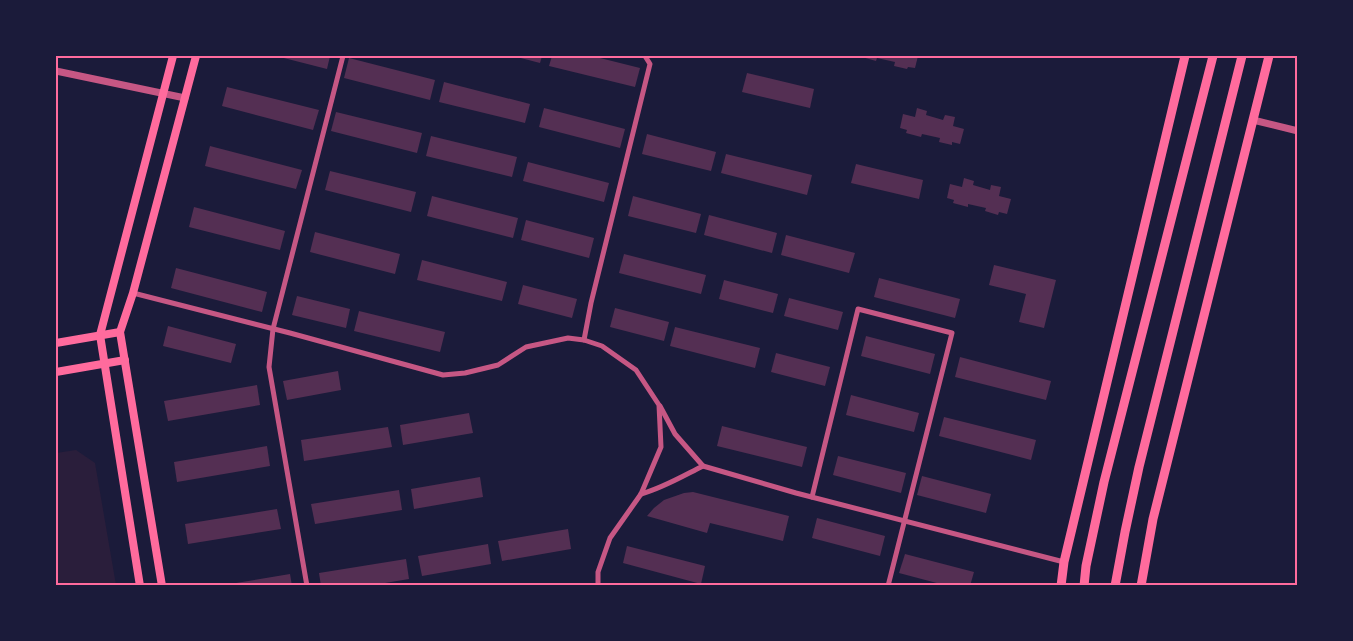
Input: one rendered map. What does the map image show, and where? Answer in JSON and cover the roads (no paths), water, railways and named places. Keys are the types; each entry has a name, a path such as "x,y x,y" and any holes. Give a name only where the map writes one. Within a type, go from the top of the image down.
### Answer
{"highway":[{"path":"1061,585 1064,562 1185,56"},
{"path":"1084,585 1104,482 1213,56"},
{"path":"1116,585 1139,467 1242,56"},
{"path":"1141,585 1153,519 1269,56"}],"main road":[{"path":"141,585 100,335 173,56"},
{"path":"162,585 120,333 133,293 196,56"},
{"path":"56,343 120,333"},
{"path":"56,372 125,360"}],"street":[{"path":"307,585 268,368 273,329 343,56"},
{"path":"584,340 596,280 650,64 645,56"},
{"path":"56,71 185,98"},
{"path":"1253,120 1298,131"},
{"path":"133,293 443,375 498,366 526,347 568,338 584,340 602,346 636,370 675,434 703,466 812,497 1064,562"},
{"path":"812,497 858,309 952,333 888,585"},
{"path":"598,585 598,572 610,538 641,494 661,447 659,405"},
{"path":"641,494 657,490 703,466"}]}
